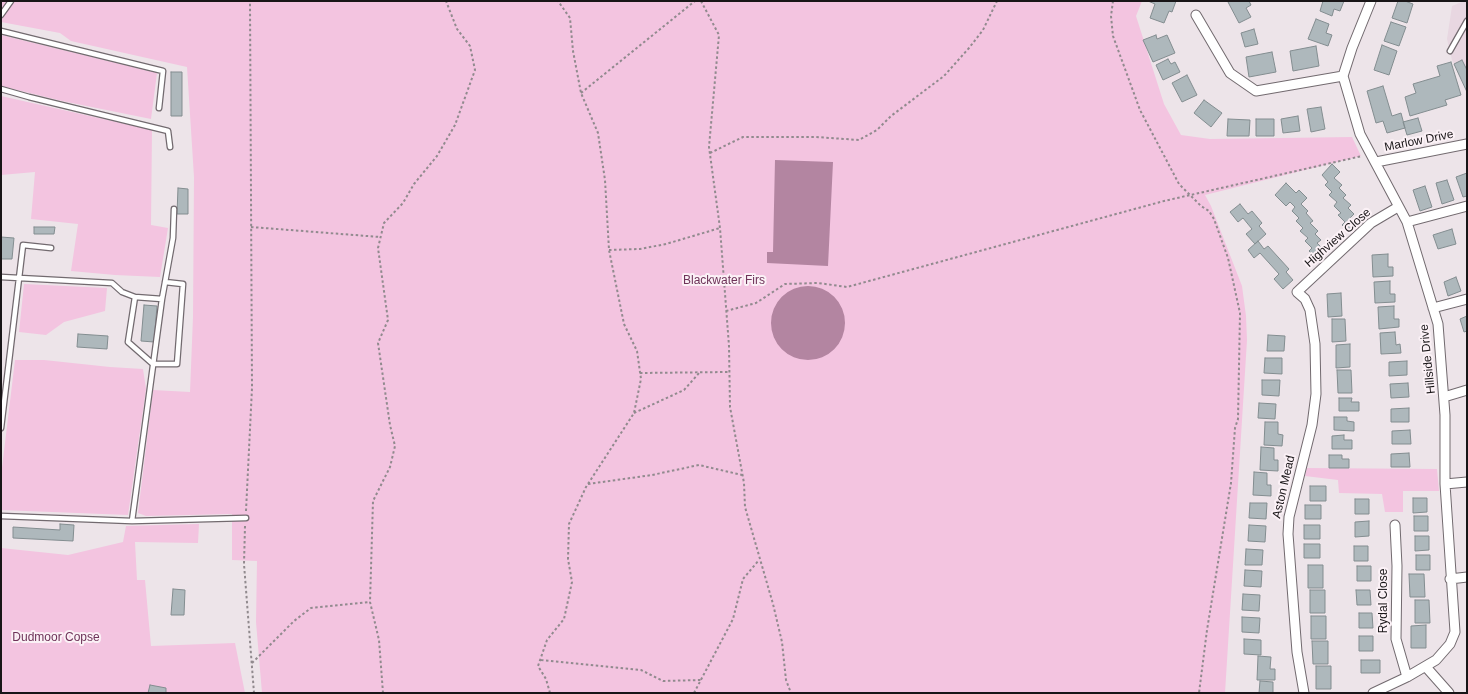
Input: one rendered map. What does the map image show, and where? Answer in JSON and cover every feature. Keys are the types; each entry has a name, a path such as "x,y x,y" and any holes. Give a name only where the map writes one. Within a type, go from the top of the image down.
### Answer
{"street":[{"path":"1196,15 1230,73 1256,91 1343,76 1371,1"},
{"name":"Hillside Drive","path":"1343,76 1360,134 1407,222 1438,324 1444,397 1445,484 1450,579 1455,616 1454,638 1441,655 1407,677 1373,693"},
{"name":"Marlow Drive","path":"1374,158 1467,144"},
{"path":"1407,222 1467,206"},
{"name":"Highview Close","path":"1297,292 1371,223 1398,207"},
{"name":"Aston Mead","path":"1297,292 1305,299 1310,310 1315,344 1316,394 1312,425 1288,517 1297,652 1304,693"},
{"path":"1433,308 1467,299"},
{"path":"1444,397 1467,390"},
{"path":"1445,484 1467,482"},
{"name":"Rydal Close","path":"1395,524 1397,566 1396,638 1407,677"},
{"path":"1450,579 1467,577"},
{"path":"1426,666 1449,693"}],"lane":[{"path":"1,15 11,1"},
{"path":"1450,51 1467,21"},
{"path":"1,31 163,71 159,108"},
{"path":"1,89 168,131 170,147"},
{"path":"132,521 164,282 173,238 174,210"},
{"path":"1,428 23,245 51,248"},
{"path":"1,277 112,283 122,292 135,297 162,299"},
{"path":"135,297 128,342 153,364 177,364 183,284 164,282"},
{"path":"1,516 132,521 246,518"}],"path":[{"path":"250,1 252,388 244,564 254,693"},
{"path":"383,693 379,640 370,602 373,501 390,467 395,446 390,425 378,343 388,320 378,248 384,223 402,203 414,184 437,156 455,125 475,70 470,46 457,29 446,1"},
{"path":"550,693 546,679 538,666 547,640 564,619 572,582 568,559 569,524 588,484 634,413 641,379 638,351 624,324 609,250 605,180 598,133 581,93 572,50 570,18 558,1"},
{"path":"581,93 694,1"},
{"path":"701,1 719,35 710,153 720,228 730,407 742,475 745,507 773,604 782,642 786,680 790,693"},
{"path":"710,153 743,137 816,137 859,140 877,130 891,116 944,76 983,30 997,1"},
{"path":"1113,1 1111,16 1113,36 1140,110 1180,184 1209,211 1220,231 1240,313 1238,419 1235,428 1231,483 1207,630 1200,693"},
{"path":"726,311 756,303 785,284 818,283 847,287 1190,195 1374,158"},
{"path":"251,227 380,237"},
{"path":"609,250 640,249 666,244 720,228"},
{"path":"634,413 684,390 700,372"},
{"path":"640,373 729,372"},
{"path":"588,484 652,475 699,465 742,475"},
{"path":"694,693 733,619 743,579 759,560"},
{"path":"252,663 294,621 310,608 370,602"},
{"path":"540,660 641,670 663,681 701,680"}],"shaded area":[{"path":"1467,1 1467,92 1452,60 1447,39 1452,6"},
{"path":"775,160 833,162 828,266 767,263 767,252 773,252"},
{"path":"801,286 815,286 829,292 839,302 845,316 843,337 829,354 815,360 801,360 787,354 777,344 771,330 771,316 777,302 787,292"}],"green space":[{"name":"Blackwater Firs","path":"1,1 1142,1 1136,16 1164,104 1181,135 1210,139 1352,137 1361,156 1205,195 1242,286 1247,340 1225,693 262,693 256,622 257,561 232,560 232,514 146,516 138,513 153,390 190,392 193,317 194,177 187,67 71,41 60,33 1,22"},
{"path":"1,35 157,73 151,119 62,101 1,86"},
{"path":"1,96 152,130 151,225 168,228 160,277 71,271 78,224 31,219 35,172 1,175"},
{"path":"24,284 107,288 105,311 64,322 46,335 19,332"},
{"path":"15,360 44,360 143,369 146,389 128,515 1,510 1,476"},
{"path":"1307,468 1437,469 1439,491 1403,491 1403,512 1385,512 1382,494 1339,493 1338,480 1305,476"},
{"name":"Dudmoor Copse","path":"199,524 198,543 135,542 137,580 145,580 151,646 235,643 245,693 1,693 1,548 68,555 123,542 126,526"}],"building":[{"path":"1148,1 1176,1 1172,12 1169,11 1164,23 1150,18 1155,4"},
{"path":"1249,1 1251,5 1246,8 1251,17 1239,23 1228,2"},
{"path":"1323,1 1344,1 1340,11 1334,9 1332,16 1320,11"},
{"path":"1398,1 1413,4 1407,23 1392,18"},
{"path":"1316,19 1329,24 1326,33 1332,35 1328,46 1308,39"},
{"path":"1391,22 1406,27 1399,46 1384,41"},
{"path":"1254,29 1258,44 1245,47 1241,33"},
{"path":"1156,35 1157,39 1167,35 1175,53 1153,62 1143,40"},
{"path":"1382,45 1397,51 1389,75 1374,70"},
{"path":"1316,46 1319,66 1293,71 1290,51"},
{"path":"1272,52 1276,72 1249,77 1246,57"},
{"path":"1168,59 1171,64 1175,62 1180,72 1163,80 1156,65"},
{"path":"1462,60 1467,70 1467,92 1454,64"},
{"path":"1451,62 1461,95 1445,100 1447,105 1410,116 1405,97 1416,93 1413,84 1440,76 1437,66"},
{"path":"171,72 182,72 182,116 171,116"},
{"path":"1187,75 1197,95 1182,102 1172,83"},
{"path":"1383,86 1392,116 1401,113 1405,128 1387,133 1383,121 1376,123 1367,91"},
{"path":"1204,100 1222,113 1211,127 1194,113"},
{"path":"1321,107 1325,129 1311,132 1307,109"},
{"path":"1298,116 1300,131 1283,133 1281,119"},
{"path":"1418,118 1422,131 1407,135 1403,122"},
{"path":"1228,119 1250,120 1249,136 1227,136"},
{"path":"1256,119 1274,119 1274,136 1256,136"},
{"path":"1332,164 1340,172 1334,178 1342,185 1339,188 1346,195 1343,198 1351,205 1348,208 1354,214 1350,218 1356,224 1349,231 1342,225 1345,222 1338,215 1341,213 1334,206 1337,202 1329,195 1332,192 1325,185 1328,182 1322,175"},
{"path":"1467,173 1467,196 1463,197 1456,177"},
{"path":"1447,180 1454,200 1442,204 1436,183"},
{"path":"1286,183 1296,193 1299,190 1307,198 1301,204 1308,211 1306,213 1313,221 1310,223 1318,231 1315,234 1321,240 1317,243 1323,249 1315,257 1309,251 1312,248 1305,241 1308,238 1300,231 1303,228 1296,221 1299,218 1292,211 1295,207 1290,202 1286,206 1275,195"},
{"path":"1425,186 1432,207 1420,211 1413,190"},
{"path":"178,188 188,189 188,214 177,214"},
{"path":"1240,204 1248,214 1252,211 1262,223 1259,226 1266,234 1255,244 1246,234 1252,229 1243,218 1238,222 1230,212"},
{"path":"34,227 55,227 54,234 34,234"},
{"path":"1452,229 1456,244 1438,249 1433,235"},
{"path":"1,237 14,238 12,259 1,259"},
{"path":"1258,241 1264,249 1268,246 1289,269 1286,272 1293,280 1283,289 1274,279 1279,274 1260,253 1254,258 1248,250"},
{"path":"1388,254 1388,267 1393,267 1393,276 1373,277 1372,255"},
{"path":"1456,277 1461,291 1448,296 1444,282"},
{"path":"1390,281 1390,294 1395,294 1395,302 1375,303 1374,282"},
{"path":"1341,293 1342,316 1328,317 1327,294"},
{"path":"144,305 157,306 154,342 141,341"},
{"path":"1394,306 1394,319 1399,319 1399,327 1379,329 1378,307"},
{"path":"1467,316 1467,331 1464,332 1460,319"},
{"path":"1332,319 1345,319 1346,341 1332,342"},
{"path":"1395,332 1396,345 1400,344 1401,353 1381,354 1380,333"},
{"path":"78,334 108,336 107,349 77,347"},
{"path":"1268,335 1285,336 1284,351 1267,351"},
{"path":"1350,344 1350,367 1336,368 1336,345"},
{"path":"1265,358 1282,358 1282,374 1264,373"},
{"path":"1407,361 1407,375 1389,376 1389,362"},
{"path":"1337,370 1351,370 1352,393 1338,393"},
{"path":"1262,380 1280,380 1279,396 1262,395"},
{"path":"1408,383 1409,397 1391,398 1390,384"},
{"path":"1339,398 1352,398 1351,402 1359,402 1359,411 1339,411"},
{"path":"1259,403 1276,404 1275,419 1258,418"},
{"path":"1409,408 1409,422 1391,422 1391,409"},
{"path":"1334,417 1347,417 1347,421 1354,422 1354,431 1334,430"},
{"path":"1265,422 1278,422 1278,434 1283,435 1282,446 1264,445"},
{"path":"1410,430 1411,444 1392,444 1392,431"},
{"path":"1344,435 1344,440 1352,440 1352,449 1332,449 1332,436"},
{"path":"1261,447 1274,448 1274,460 1278,460 1278,471 1260,470"},
{"path":"1409,453 1410,467 1391,467 1391,454"},
{"path":"1329,455 1342,455 1342,459 1349,459 1349,468 1329,468"},
{"path":"1254,472 1267,473 1267,485 1271,485 1271,496 1253,495"},
{"path":"1310,486 1326,486 1326,501 1310,501"},
{"path":"1413,498 1427,498 1427,512 1413,513"},
{"path":"1355,499 1369,499 1369,514 1355,514"},
{"path":"1250,503 1267,503 1266,519 1249,518"},
{"path":"1305,505 1321,505 1321,519 1305,519"},
{"path":"1414,516 1428,516 1428,531 1414,531"},
{"path":"1369,521 1369,536 1355,537 1355,522"},
{"path":"60,524 74,525 73,541 13,538 13,527 60,530"},
{"path":"1249,525 1266,526 1265,542 1248,541"},
{"path":"1304,525 1320,525 1320,539 1304,539"},
{"path":"1415,536 1429,536 1429,550 1415,551"},
{"path":"1304,544 1320,544 1320,558 1304,558"},
{"path":"1354,546 1368,546 1368,561 1354,561"},
{"path":"1246,549 1263,550 1262,565 1245,565"},
{"path":"1416,555 1430,555 1430,570 1416,570"},
{"path":"1308,565 1323,565 1323,588 1308,588"},
{"path":"1357,566 1371,566 1371,581 1357,581"},
{"path":"1245,570 1262,571 1261,587 1244,586"},
{"path":"1409,574 1424,574 1425,597 1410,597"},
{"path":"173,589 185,590 184,615 171,615"},
{"path":"1310,590 1325,590 1325,613 1310,613"},
{"path":"1356,590 1370,590 1371,605 1357,605"},
{"path":"1243,594 1260,595 1259,611 1242,610"},
{"path":"1415,600 1429,600 1430,623 1415,623"},
{"path":"1359,613 1372,613 1373,628 1359,628"},
{"path":"1311,616 1326,616 1326,639 1311,639"},
{"path":"1242,617 1260,618 1259,633 1242,632"},
{"path":"1426,625 1426,648 1411,648 1411,626"},
{"path":"1359,636 1373,636 1373,651 1359,651"},
{"path":"1244,639 1261,640 1261,655 1244,654"},
{"path":"1312,641 1328,641 1328,664 1313,664"},
{"path":"1258,656 1271,657 1270,669 1275,669 1275,680 1257,680"},
{"path":"1361,660 1380,660 1380,673 1361,673"},
{"path":"1316,666 1331,666 1331,689 1316,689"},
{"path":"1260,681 1273,682 1273,693 1259,693"},
{"path":"150,685 166,688 166,693 148,693"}]}
